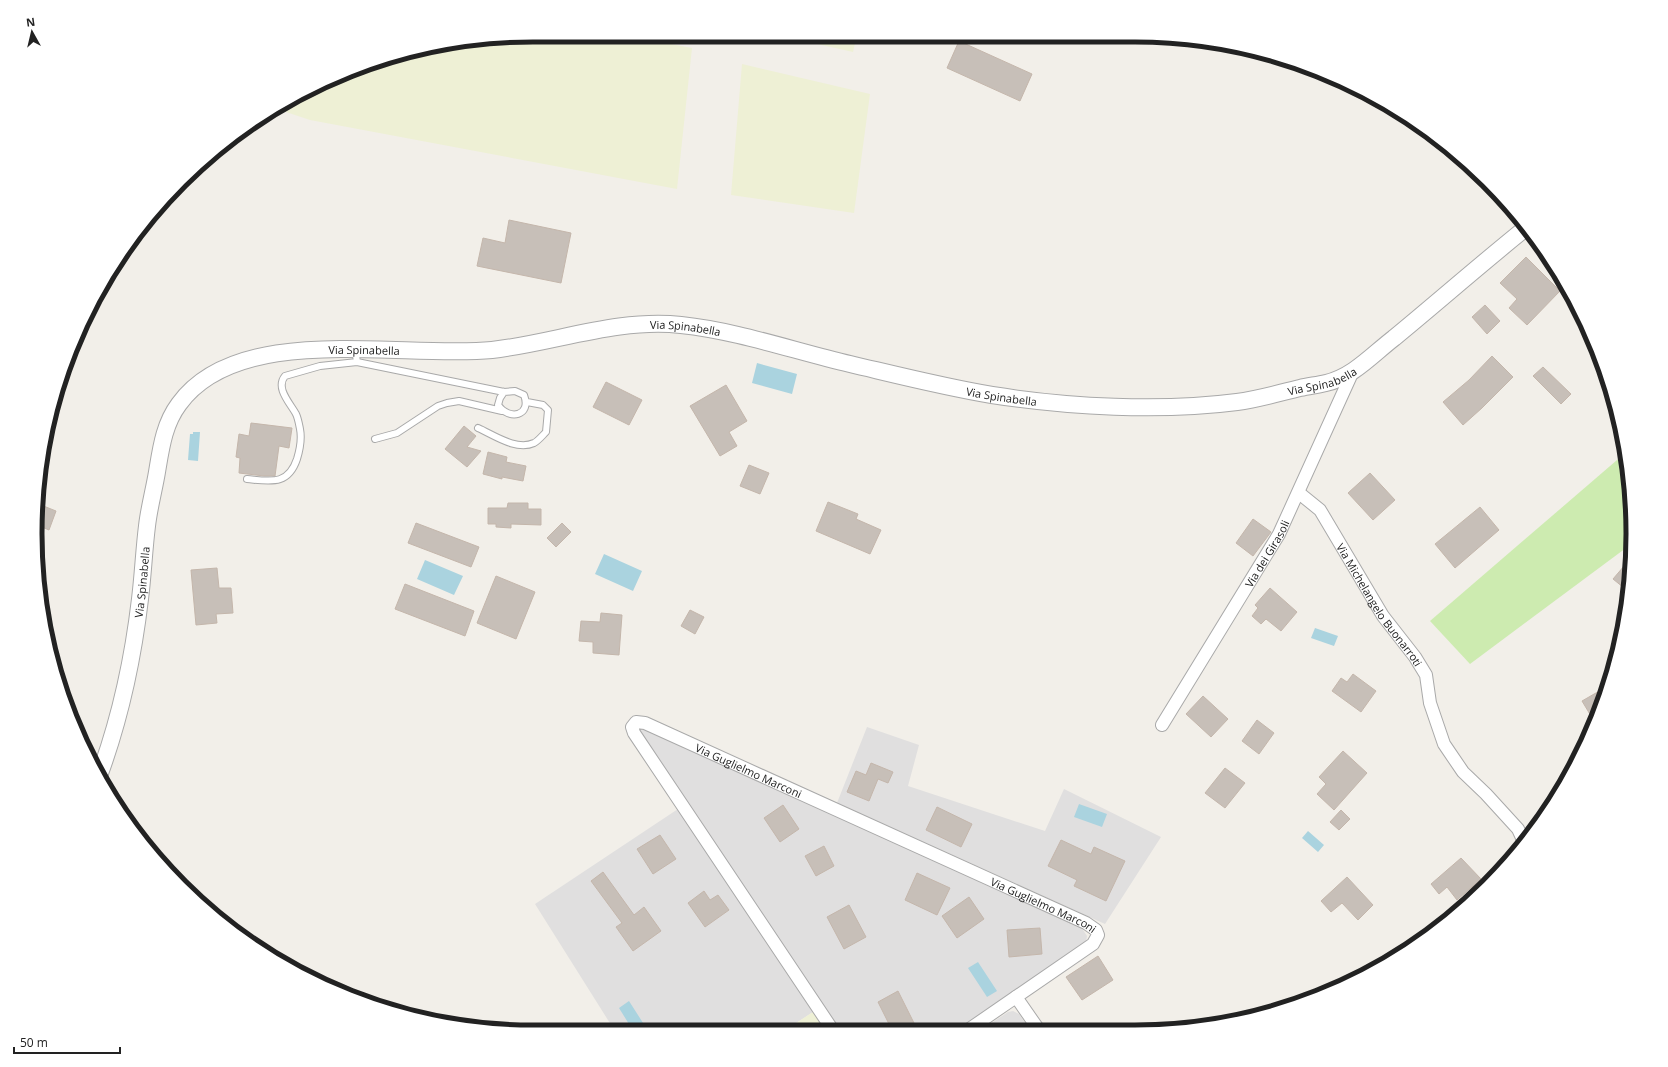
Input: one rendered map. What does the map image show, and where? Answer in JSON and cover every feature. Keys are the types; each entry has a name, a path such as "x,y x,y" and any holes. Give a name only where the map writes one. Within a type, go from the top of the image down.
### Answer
{"street":[{"name":"Via Spinabella","path":"102,767 121,707 140,599 149,512 163,437 174,411 187,394 206,378 243,361 283,353 356,356 483,351 520,346 578,334 637,325 676,324 717,330 844,362 989,394 1057,403 1122,406 1178,406 1234,402 1328,383 1353,371 1522,231"},
{"name":"Via dei Girasoli","path":"1162,725 1279,534 1299,493 1353,371"},
{"name":"Via Michelangelo Buonarroti","path":"1299,493 1320,510 1383,616 1415,657 1426,675 1430,703 1444,744 1463,772 1486,794 1518,829 1521,836"},
{"name":"Via Guglielmo Marconi","path":"829,1025 634,733 632,727 636,722 652,727 1086,923 1096,930 1098,935 1095,942 975,1025"},
{"path":"1016,997 1036,1025"}],"lane":[{"path":"247,479 275,481 288,475 294,466 300,448 300,430 297,416 282,389 281,383 285,376 356,356 504,392 515,391 524,395 526,402 524,410 518,414 509,414 459,401 447,403 433,409 397,433 375,439"},
{"path":"502,411 498,405 504,392"},
{"path":"478,428 513,444 526,445 534,443 546,432 548,410 542,405 526,402"}],"shaded area":[{"path":"641,727 1081,927 1087,936 1086,942 967,1025 834,1025 637,732"},
{"path":"867,727 919,745 908,786 1045,831 1064,789 1161,837 1105,924 837,803"},
{"path":"678,809 813,1012 793,1025 611,1025 535,904"},
{"path":"1013,1011 1019,1014 1027,1025 988,1025 1008,1012"}],"green space":[{"path":"534,42 661,42 692,48 677,189 310,120 283,111 345,79 376,68 438,51 501,43"},
{"path":"808,42 855,42 853,52"},
{"path":"742,64 870,94 854,213 731,195"},
{"path":"1620,457 1625,501 1626,548 1470,664 1430,621"},
{"path":"813,1012 821,1025 793,1025"}],"water":[{"path":"757,363 797,374 792,394 752,383"},
{"path":"193,432 200,432 198,461 188,460 190,434 193,434"},
{"path":"604,554 642,571 633,591 595,574"},
{"path":"425,560 463,576 454,595 417,579"},
{"path":"1315,628 1338,636 1334,646 1311,638"},
{"path":"1079,804 1107,814 1102,827 1074,817"},
{"path":"1308,831 1324,845 1318,852 1302,838"},
{"path":"978,962 997,991 987,997 968,968"},
{"path":"629,1001 644,1025 630,1025 619,1008"}],"building":[{"path":"959,42 961,42 1032,74 1020,101 947,68"},
{"path":"509,220 571,233 561,283 477,266 483,238 505,243"},
{"path":"1526,257 1560,291 1527,325 1509,308 1517,299 1500,283"},
{"path":"1485,305 1500,321 1487,334 1472,317"},
{"path":"1492,356 1513,377 1463,425 1443,402 1469,380"},
{"path":"1543,367 1571,394 1561,404 1533,376"},
{"path":"606,382 642,400 629,425 593,407"},
{"path":"726,385 747,421 729,432 737,446 720,456 690,406"},
{"path":"251,423 292,428 289,448 279,446 275,476 239,473 240,458 236,457 239,434 249,436"},
{"path":"464,426 476,436 467,447 481,451 467,467 445,449"},
{"path":"488,452 507,457 506,462 526,466 523,481 502,477 502,479 483,474"},
{"path":"749,465 769,473 760,494 740,486"},
{"path":"1370,473 1395,500 1373,520 1348,493"},
{"path":"828,502 858,514 856,519 881,530 870,554 816,531"},
{"path":"508,503 528,503 528,509 541,509 541,525 511,524 511,528 496,527 496,524 488,524 488,508 507,508"},
{"path":"43,506 56,511 49,530 42,527"},
{"path":"1480,507 1499,530 1455,568 1435,544"},
{"path":"1253,519 1271,532 1253,556 1236,543"},
{"path":"416,523 479,547 471,567 408,543"},
{"path":"562,523 571,532 556,547 547,538"},
{"path":"1625,565 1623,587 1613,579"},
{"path":"217,568 219,588 231,588 233,613 216,614 217,623 196,625 191,570"},
{"path":"496,576 535,592 516,639 477,623"},
{"path":"405,584 474,611 465,636 395,609"},
{"path":"1270,588 1297,612 1281,631 1266,619 1261,624 1252,616 1258,608 1255,605"},
{"path":"690,610 704,617 695,634 681,626"},
{"path":"601,613 622,615 619,655 593,653 593,642 579,641 581,621 600,622"},
{"path":"1353,674 1376,691 1361,712 1332,691 1341,678 1347,682"},
{"path":"1600,691 1591,716 1582,701"},
{"path":"1203,696 1228,719 1211,737 1186,714"},
{"path":"1257,720 1274,733 1259,754 1242,741"},
{"path":"1343,751 1367,773 1334,810 1317,794 1326,784 1319,777"},
{"path":"871,763 893,772 888,783 878,779 869,801 847,792 856,771 866,775"},
{"path":"1225,768 1245,783 1225,808 1205,793"},
{"path":"783,805 799,829 780,842 764,818"},
{"path":"937,807 972,824 961,847 926,830"},
{"path":"1341,810 1350,819 1339,830 1330,822"},
{"path":"660,835 676,859 653,874 637,849"},
{"path":"1061,840 1091,854 1094,847 1125,861 1106,901 1074,886 1077,880 1048,866"},
{"path":"824,846 834,866 816,876 805,856"},
{"path":"1461,858 1481,879 1457,900 1447,887 1439,894 1431,884"},
{"path":"603,872 634,915 644,907 661,931 633,951 616,927 622,923 591,881"},
{"path":"917,873 950,888 937,915 905,900"},
{"path":"1347,877 1373,905 1358,920 1342,903 1331,912 1321,901"},
{"path":"704,891 710,900 718,895 729,910 705,927 688,903"},
{"path":"969,897 984,919 957,938 942,916"},
{"path":"849,905 866,937 844,949 827,917"},
{"path":"1040,928 1042,954 1009,957 1007,930"},
{"path":"1098,956 1113,980 1082,1000 1066,977"},
{"path":"898,991 915,1025 890,1025 878,1002"}]}
